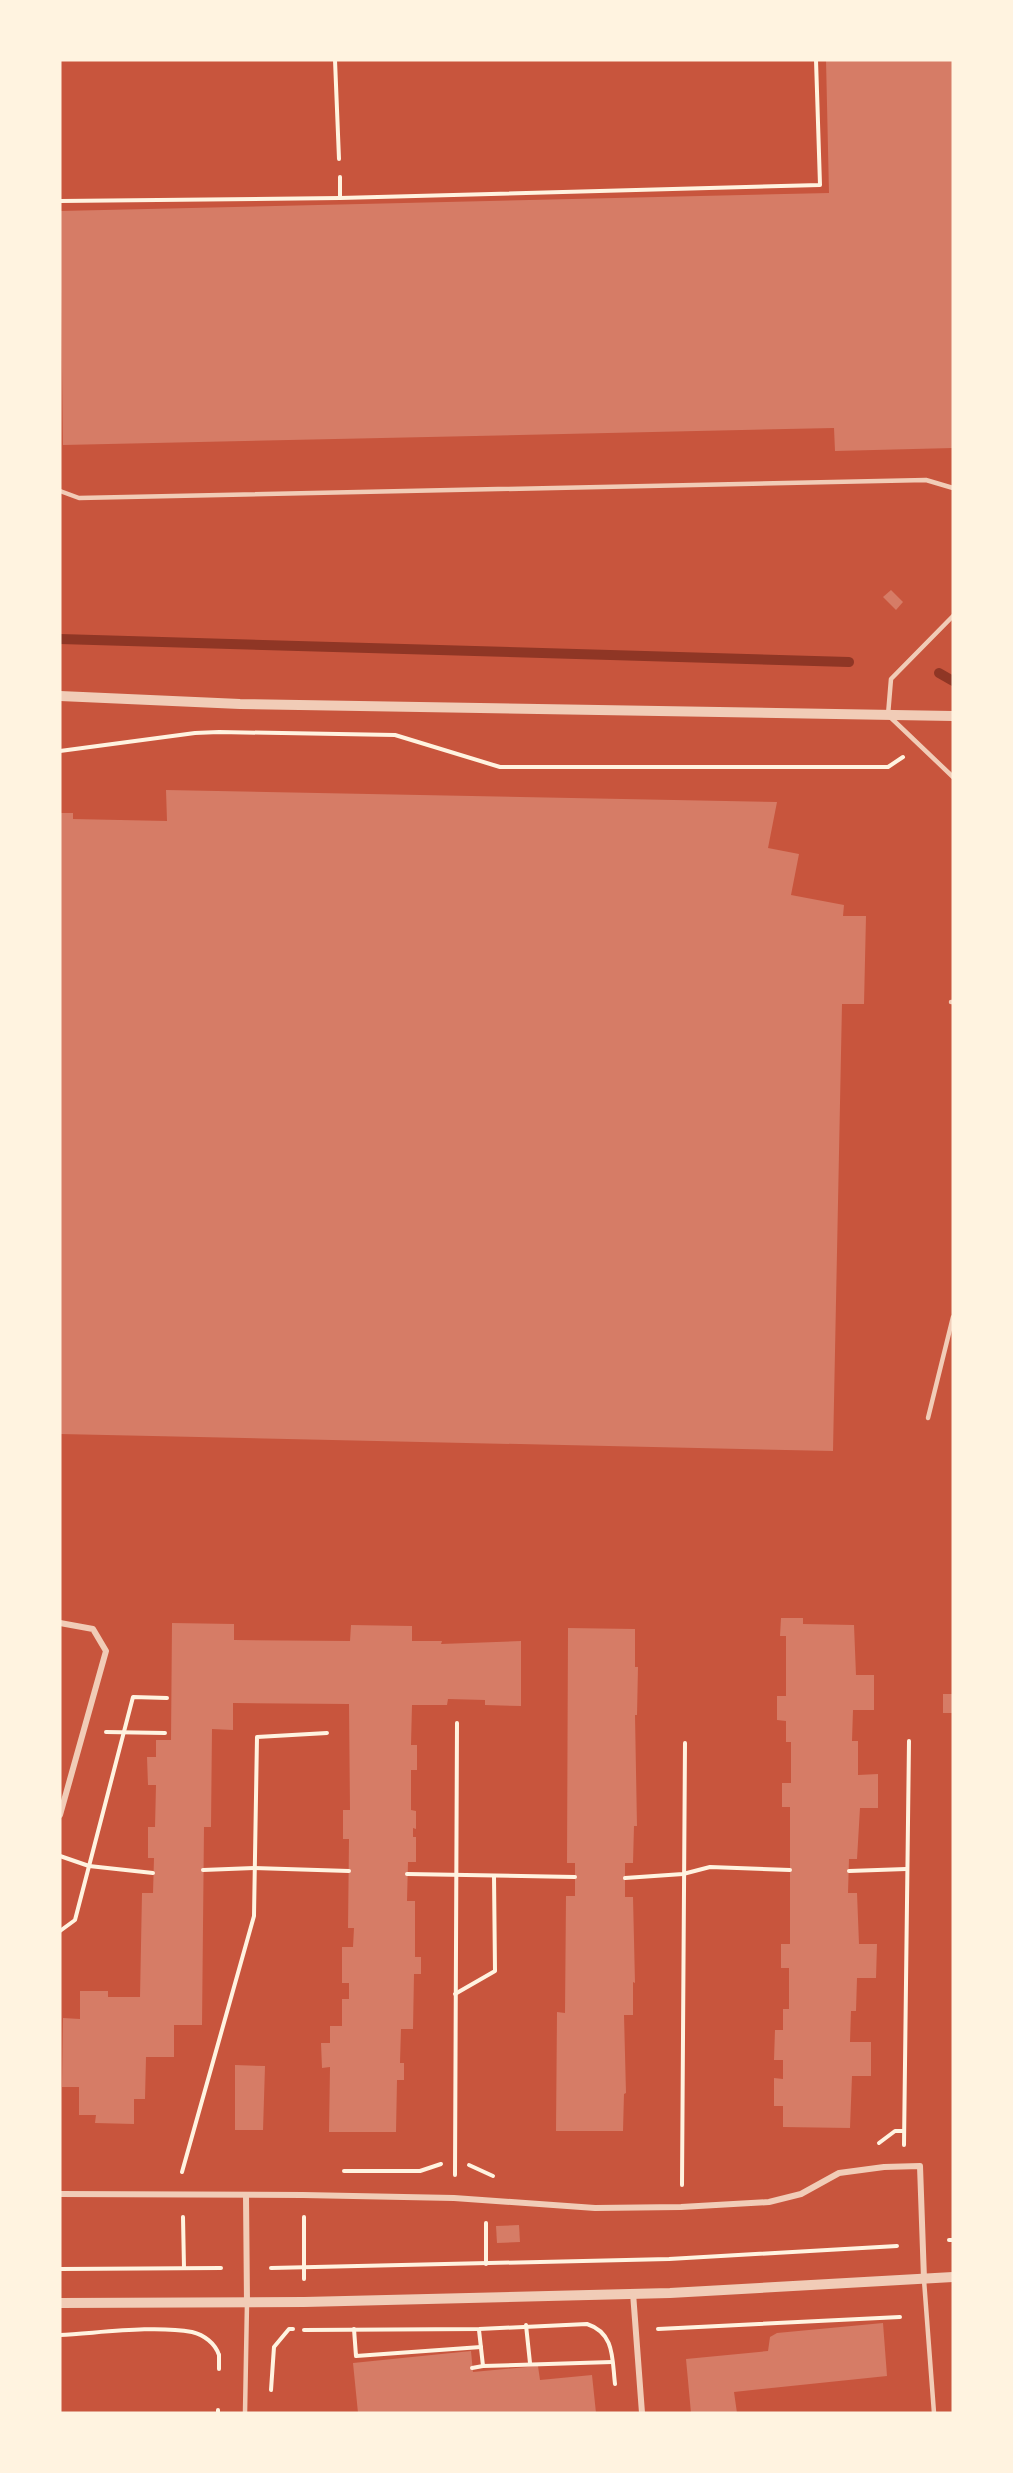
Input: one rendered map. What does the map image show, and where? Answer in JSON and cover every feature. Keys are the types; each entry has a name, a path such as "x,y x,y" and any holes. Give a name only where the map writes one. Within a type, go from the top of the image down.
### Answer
{"street":[{"path":"60,696 251,705 953,716"},
{"path":"60,1623 93,1629 106,1651 60,1815"},
{"path":"60,2194 454,2199 595,2208 681,2207 769,2202 801,2194 839,2174 884,2166 920,2166 924,2280"},
{"path":"246,2195 247,2303"},
{"path":"60,2303 247,2303 633,2293 953,2277"},
{"path":"633,2293 642,2413"}],"lane":[{"path":"60,491 79,498 91,498 926,480 953,488"},
{"path":"953,616 891,679 888,715 953,777"},
{"path":"928,1418 953,1317"},
{"path":"924,2280 934,2413"},
{"path":"245,2413 247,2303"}],"path":[{"path":"335,60 339,159"},
{"path":"60,201 340,198 820,185 816,60"},
{"path":"340,177 340,198"},
{"path":"60,751 195,733 395,735 500,767 888,767 920,746"},
{"path":"60,1931 75,1920 133,1697 167,1698"},
{"path":"454,2199 457,1723"},
{"path":"123,1734 165,1733"},
{"path":"182,2171 254,1916 257,1737 327,1733"},
{"path":"876,2145 895,2131 904,2131 909,1741"},
{"path":"681,2207 685,1743"},
{"path":"60,1856 89,1866 153,1873"},
{"path":"625,1878 683,1874 710,1867 790,1870"},
{"path":"203,1870 254,1868 349,1871"},
{"path":"849,1871 906,1869"},
{"path":"407,1874 575,1877"},
{"path":"455,1994 495,1971 494,1876"},
{"path":"337,2170 420,2171 441,2164"},
{"path":"469,2165 500,2177"},
{"path":"675,2186 688,2186"},
{"path":"183,2211 184,2268"},
{"path":"304,2211 304,2268"},
{"path":"486,2217 486,2264"},
{"path":"271,2268 669,2259 897,2246"},
{"path":"60,2269 221,2268"},
{"path":"656,2329 900,2317"},
{"path":"672,2321 672,2327"},
{"path":"271,2390 274,2347 289,2329 479,2329 526,2325 587,2324 594,2326 607,2337 612,2362 549,2366 530,2363 472,2368"},
{"path":"526,2325 530,2363"},
{"path":"479,2329 483,2366"},
{"path":"60,2335 166,2330 192,2332 207,2339 222,2355 219,2369"},
{"path":"354,2330 356,2356 481,2347"}],"building":[{"path":"826,60 953,60 953,448 835,451 834,428 63,445 60,211 829,193"},
{"path":"891,590 903,602 896,610 883,597"},
{"path":"166,790 777,802 768,848 799,854 791,895 844,905 843,916 866,916 864,1004 842,1004 833,1451 60,1434 60,813 73,813 73,819 167,821"},
{"path":"781,1618 803,1618 803,1624 854,1625 856,1675 874,1675 874,1710 853,1710 852,1741 858,1741 858,1775 878,1774 878,1808 860,1808 857,1859 849,1859 848,1893 857,1893 859,1944 877,1944 876,1978 857,1978 856,2011 851,2011 850,2042 871,2042 871,2076 852,2076 850,2128 783,2127 783,2106 774,2106 774,2078 783,2079 783,2060 774,2060 775,2030 783,2030 783,2009 789,2009 789,1968 781,1968 781,1944 790,1944 790,1807 782,1807 782,1783 791,1783 791,1742 786,1742 786,1721 777,1720 777,1696 786,1696 786,1636 780,1636"},
{"path":"172,1623 234,1624 234,1640 350,1641 351,1625 412,1626 412,1641 442,1641 441,1644 521,1641 521,1706 485,1705 485,1700 448,1699 447,1705 412,1705 411,1745 417,1745 417,1770 411,1770 411,1810 416,1811 416,1829 413,1828 413,1837 416,1837 416,1862 408,1862 407,1901 415,1901 415,1957 421,1957 421,1974 414,1974 413,2029 401,2029 400,2063 404,2063 404,2080 397,2080 396,2132 329,2132 330,2067 322,2068 321,2043 330,2043 330,2026 342,2026 342,1999 349,1999 349,1983 342,1983 342,1947 353,1947 354,1928 348,1928 349,1839 343,1839 343,1810 350,1810 349,1704 233,1703 233,1730 212,1729 211,1827 204,1827 202,2025 174,2025 174,2057 146,2057 145,2099 134,2099 134,2124 95,2123 96,2115 79,2115 79,2087 62,2087 63,2018 80,2019 80,1991 108,1991 108,1997 140,1997 142,1893 153,1893 154,1858 148,1858 148,1827 155,1827 156,1785 148,1785 147,1757 156,1757 156,1740 171,1740"},
{"path":"568,1628 635,1629 635,1667 638,1667 637,1715 635,1715 637,1826 634,1826 633,1863 625,1863 625,1897 633,1897 635,1983 633,1982 633,2015 624,2015 626,2093 624,2094 623,2131 556,2131 557,2012 565,2013 566,1896 575,1896 575,1863 567,1863"},
{"path":"943,1694 953,1694 953,1713 943,1713"},
{"path":"235,2065 265,2066 263,2130 235,2130"},
{"path":"519,2225 520,2242 497,2243 496,2226"},
{"path":"883,2323 887,2376 734,2392 737,2413 691,2413 686,2359 768,2351 770,2337 777,2333"},
{"path":"471,2351 473,2372 538,2366 540,2380 592,2375 596,2413 358,2413 353,2363"}],"waterway":[{"path":"60,639 849,662"},
{"path":"939,673 953,681"}]}
